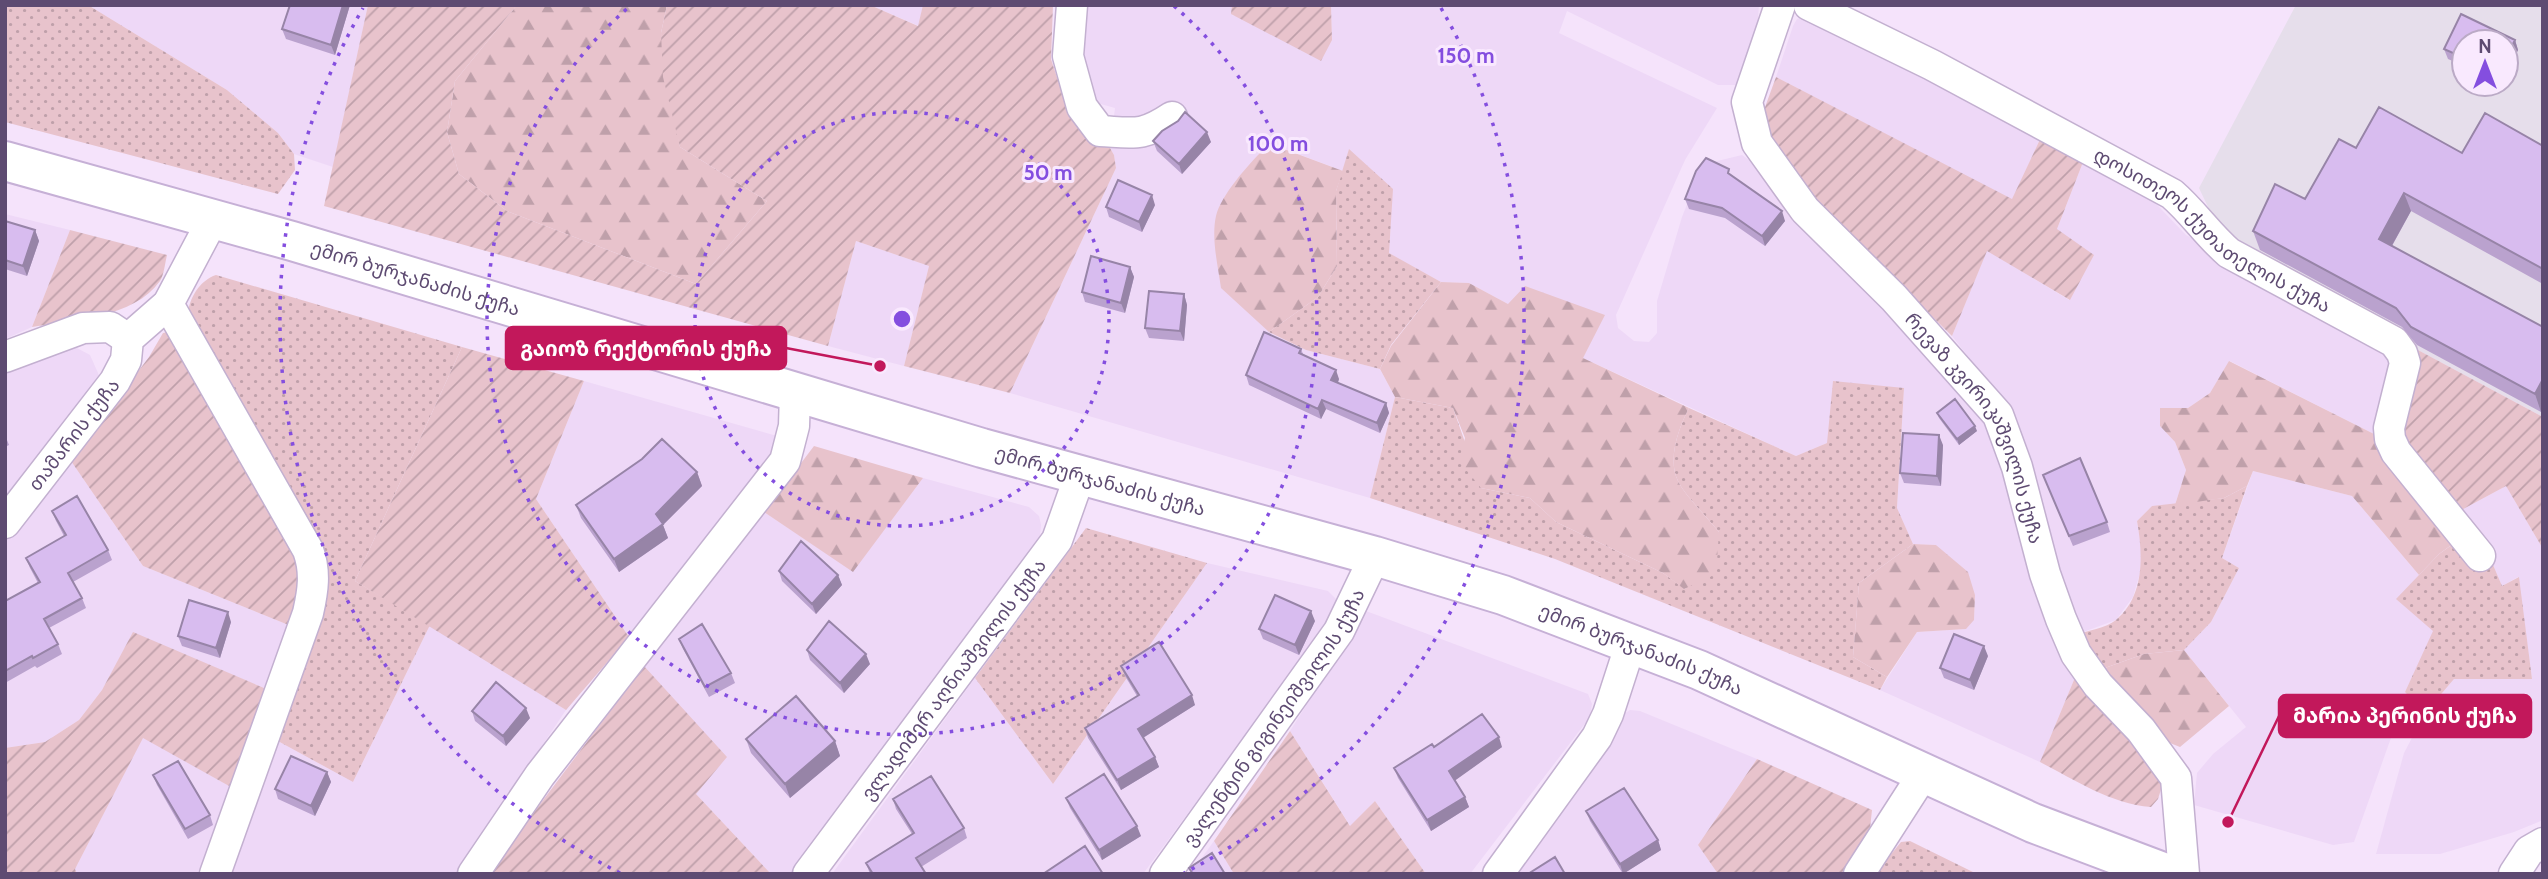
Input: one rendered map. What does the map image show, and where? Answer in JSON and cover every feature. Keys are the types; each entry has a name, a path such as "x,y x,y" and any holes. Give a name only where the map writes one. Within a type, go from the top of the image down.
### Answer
{"street":[{"path":"1072,5 1068,56 1082,107 1100,131 1150,131 1172,117"},
{"name":"რევაზ კვირიკაშვილის ქუჩა","path":"1780,5 1747,102 1757,143 1805,210 1894,298 1998,415 2017,467 2045,573 2076,654 2098,685 2141,730 2176,778 2184,874"},
{"name":"დოსითეოს ქუთათელის ქუჩა","path":"1809,5 1933,65 2172,194 2190,209 2212,239 2230,253 2394,342 2405,363 2389,428 2390,439 2396,452 2480,556"},
{"name":"ემირ ბურჯანაძის ქუჩა","path":"5,161 590,329 795,393 1375,556 1503,595 1699,670 2033,823 2168,874"},
{"path":"5,357 83,328 110,327 128,339 168,304 213,219"},
{"path":"168,304 314,566 313,593 308,613 215,874"},
{"name":"თამარის ქუჩა","path":"5,523 115,382 126,360 128,339"},
{"path":"473,874 540,775 785,461 794,426 795,393"},
{"name":"ვლადიმერ აღნიაშვილის ქუჩა","path":"808,874 1056,540 1080,475"},
{"name":"ვალენტინ გიგინეიშვილის ქუჩა","path":"1165,874 1339,631 1375,556"},
{"path":"1498,874 1597,737 1608,715 1631,643"},
{"path":"1859,874 1924,773"},
{"path":"2514,874 2529,851 2543,843"}],"shaded area":[{"path":"88,5 368,5 333,167 294,154 278,133 227,90"},
{"path":"870,5 923,5 919,26"},
{"path":"1088,5 1232,5 1232,15 1332,40 1331,5 1759,5 1757,31 1741,85 1718,85 1567,11 1559,33 1717,108 1685,160 1616,315 1618,328 1634,341 1649,342 1657,333 1657,301 1682,217 1697,179 1709,163 1742,155 1762,169 1980,411 2000,446 2076,675 2040,762 1880,690 1917,632 1965,629 1974,619 1975,595 1936,545 1913,544 1897,509 1904,388 1827,443 1796,456 1583,358 1604,315 1508,304 1469,283 1441,282 1388,253 1391,227 1349,150 1343,171 1285,149 1216,248 1269,332 1306,350 1380,369 1395,397 1370,498 1010,393 1116,168 1110,148 1115,108 1097,103 1081,53"},
{"path":"2296,5 2543,5 2543,417 2255,263 2219,230 2199,188"},
{"path":"1805,16 2043,133 2012,200 1776,77 1793,26 1797,19"},
{"path":"2085,157 2138,185 2186,235 2396,354 2376,435 2230,361 2210,393 2188,408 2160,408 2160,426 2175,442 2186,470 2175,505 2152,506 2137,521 2142,551 2140,573 2133,597 2116,620 2075,635 1992,387 1952,336 1987,250 2069,300 2057,229"},
{"path":"5,214 70,230 32,327 5,339"},
{"path":"856,241 929,266 904,366 828,346"},
{"path":"57,345 75,347 90,355 102,382 5,502 5,365"},
{"path":"584,381 777,436 780,455 629,637 536,499"},
{"path":"71,461 143,566 296,628 271,691 133,633 102,690 79,720 45,742 5,748 5,542"},
{"path":"2253,471 2352,496 2419,575 2397,599 2434,631 2405,692 2413,700 2392,735 2354,842 2333,845 2194,805 2197,773 2213,754 2246,727 2184,650 2211,622 2239,568 2222,558"},
{"path":"923,478 1029,507 1039,516 1039,545 792,874 771,874 696,794 644,666 764,512 853,571"},
{"path":"2506,486 2543,549 2543,820 2514,832 2440,854 2376,854 2404,753 2425,713 2454,679 2532,679 2518,577 2502,586 2488,553 2454,514"},
{"path":"1207,563 1328,591 1337,600 1335,614 1143,874 832,874 975,678 1053,784"},
{"path":"1366,611 1588,694 1592,704 1590,717 1470,874 1426,874 1375,801 1351,827 1290,731"},
{"path":"430,625 566,710 456,874 227,874 276,740 353,782"},
{"path":"1630,710 1640,711 1757,759 1698,845 1718,874 1512,874 1616,719"},
{"path":"143,737 238,791 208,874 77,874 75,869"},
{"path":"1214,841 1234,874 1190,874"}],"green space":[{"path":"5,5 88,5 227,90 278,133 294,154 295,170 278,194 5,122"},
{"path":"368,5 517,5 455,81 447,132 459,174 507,211 696,284 767,201 680,147 663,77 661,33 667,5 870,5 918,26 923,5 1053,5 1051,59 1063,96 1092,143 1110,148 1116,168 1010,393 904,366 929,266 856,241 828,346 324,206"},
{"path":"517,5 667,5 661,33 680,147 767,201 696,284 507,211 459,174 447,132 455,81"},
{"path":"1232,5 1331,5 1332,40 1321,61 1231,14"},
{"path":"1776,77 2012,199 2043,133 2085,157 2057,229 2094,255 2070,300 1987,251 1952,336 1800,187 1771,149 1764,110"},
{"path":"1264,149 1284,149 1343,171 1336,191 1337,266 1318,297 1269,332 1221,288 1214,233 1216,216 1223,199"},
{"path":"1349,149 1393,189 1389,253 1441,282 1391,345 1380,369 1306,350 1269,332 1318,297 1337,266 1336,191"},
{"path":"70,230 167,255 160,281 135,303 119,310 32,327"},
{"path":"216,275 462,347 355,581 430,625 353,782 276,740 324,601 188,316 196,291 205,281"},
{"path":"1441,282 1469,283 1508,304 1525,286 1605,315 1583,358 1689,408 1676,443 1675,472 1686,494 1719,532 1716,574 1684,589 1663,573 1556,522 1530,498 1481,488 1459,461 1465,438 1453,408 1395,397 1380,369 1391,346"},
{"path":"173,331 306,562 296,628 143,566 71,461 149,357 163,333"},
{"path":"2403,342 2543,417 2543,549 2506,486 2454,514 2403,450"},
{"path":"462,347 584,381 536,499 629,637 566,710 355,581"},
{"path":"2229,361 2376,435 2457,541 2439,554 2419,575 2352,496 2253,471 2247,486 2224,498 2175,505 2186,470 2175,442 2160,426 2160,408 2188,408 2210,393"},
{"path":"1833,381 1904,388 1897,508 1913,544 1859,583 1853,657 1887,677 1880,690 1555,559 1370,498 1395,397 1453,408 1481,488 1530,498 1556,522 1663,573 1685,589 1719,532 1686,494 1675,472 1676,443 1689,408 1796,456 1827,443"},
{"path":"814,446 923,478 853,572 764,512"},
{"path":"2247,486 2222,558 2239,568 2211,622 2184,650 2144,654 2102,669 2075,635 2112,623 2132,599 2140,574 2141,560 2137,521 2152,506 2224,498"},
{"path":"1086,528 1207,563 1053,784 975,678"},
{"path":"2470,532 2488,553 2502,586 2519,577 2532,679 2454,679 2425,713 2405,692 2433,631 2396,599 2439,554"},
{"path":"1913,544 1936,545 1968,572 1975,595 1974,620 1966,629 1917,632 1887,677 1853,657 1859,583"},
{"path":"133,632 271,691 238,791 143,738 75,869 77,874 5,874 5,748 45,742 79,720 102,690"},
{"path":"2184,650 2229,706 2180,747 2165,741 2102,669 2144,654"},
{"path":"644,666 727,757 696,794 771,874 490,874 489,872"},
{"path":"2076,675 2130,732 2163,783 2158,799 2151,807 2108,796 2040,762"},
{"path":"1290,731 1350,826 1375,801 1426,874 1234,874 1214,841"},
{"path":"1757,759 1872,810 1869,838 1843,874 1718,874 1698,845"},
{"path":"1910,841 1977,874 1875,874 1901,842"}],"building":[{"path":"290,5 343,5 331,45 282,29"},
{"path":"2461,14 2490,28 2454,28"},
{"path":"2450,37 2450,52 2444,49"},
{"path":"2379,107 2462,153 2485,113 2543,146 2543,269 2404,193 2379,239 2543,327 2543,379 2535,394 2411,327 2396,308 2253,231 2275,184 2305,199 2339,139 2356,148"},
{"path":"1185,112 1207,132 1179,164 1153,141"},
{"path":"1706,158 1729,169 1728,173 1782,211 1762,236 1722,208 1685,199 1696,171"},
{"path":"1118,180 1152,195 1139,222 1106,207"},
{"path":"5,221 35,230 23,266 5,260"},
{"path":"1091,256 1130,267 1121,303 1082,292"},
{"path":"1149,291 1184,294 1180,331 1145,328"},
{"path":"1264,332 1301,349 1299,353 1336,370 1331,380 1386,403 1377,423 1322,400 1318,409 1246,375"},
{"path":"1955,399 1975,426 1957,439 1937,413"},
{"path":"1903,433 1939,435 1937,476 1900,473"},
{"path":"662,439 697,472 656,514 663,524 614,559 576,505 642,459"},
{"path":"2080,458 2107,522 2069,536 2043,475"},
{"path":"77,496 108,550 68,573 82,598 44,619 58,644 5,671 5,601 40,582 26,558 66,535 52,511"},
{"path":"801,541 838,575 812,604 779,571"},
{"path":"1275,595 1311,611 1295,645 1259,629"},
{"path":"189,600 228,612 216,648 178,636"},
{"path":"829,621 866,654 840,683 807,650"},
{"path":"702,624 731,673 705,687 679,639"},
{"path":"1954,634 1984,646 1970,680 1940,668"},
{"path":"1159,642 1192,695 1138,729 1155,757 1117,780 1085,728 1139,695 1121,666"},
{"path":"496,682 526,708 503,736 472,711"},
{"path":"796,696 835,741 785,784 746,739"},
{"path":"1482,714 1499,737 1449,771 1465,797 1427,820 1394,768 1432,744 1434,747"},
{"path":"291,756 327,772 311,806 275,789"},
{"path":"178,761 210,815 185,829 153,775"},
{"path":"1104,774 1137,826 1099,850 1066,798"},
{"path":"931,776 964,828 916,858 926,874 873,874 866,863 914,833 893,799"},
{"path":"1624,788 1658,840 1620,864 1586,811"},
{"path":"1085,846 1103,874 1043,874"},
{"path":"1212,853 1225,874 1193,874 1189,868"},
{"path":"1555,857 1565,874 1528,874"}],"place":[{"name":"გაიოზ რექტორის ქუჩა","path":"880,366"},
{"name":"მარია პერინის ქუჩა","path":"2228,822"}]}
